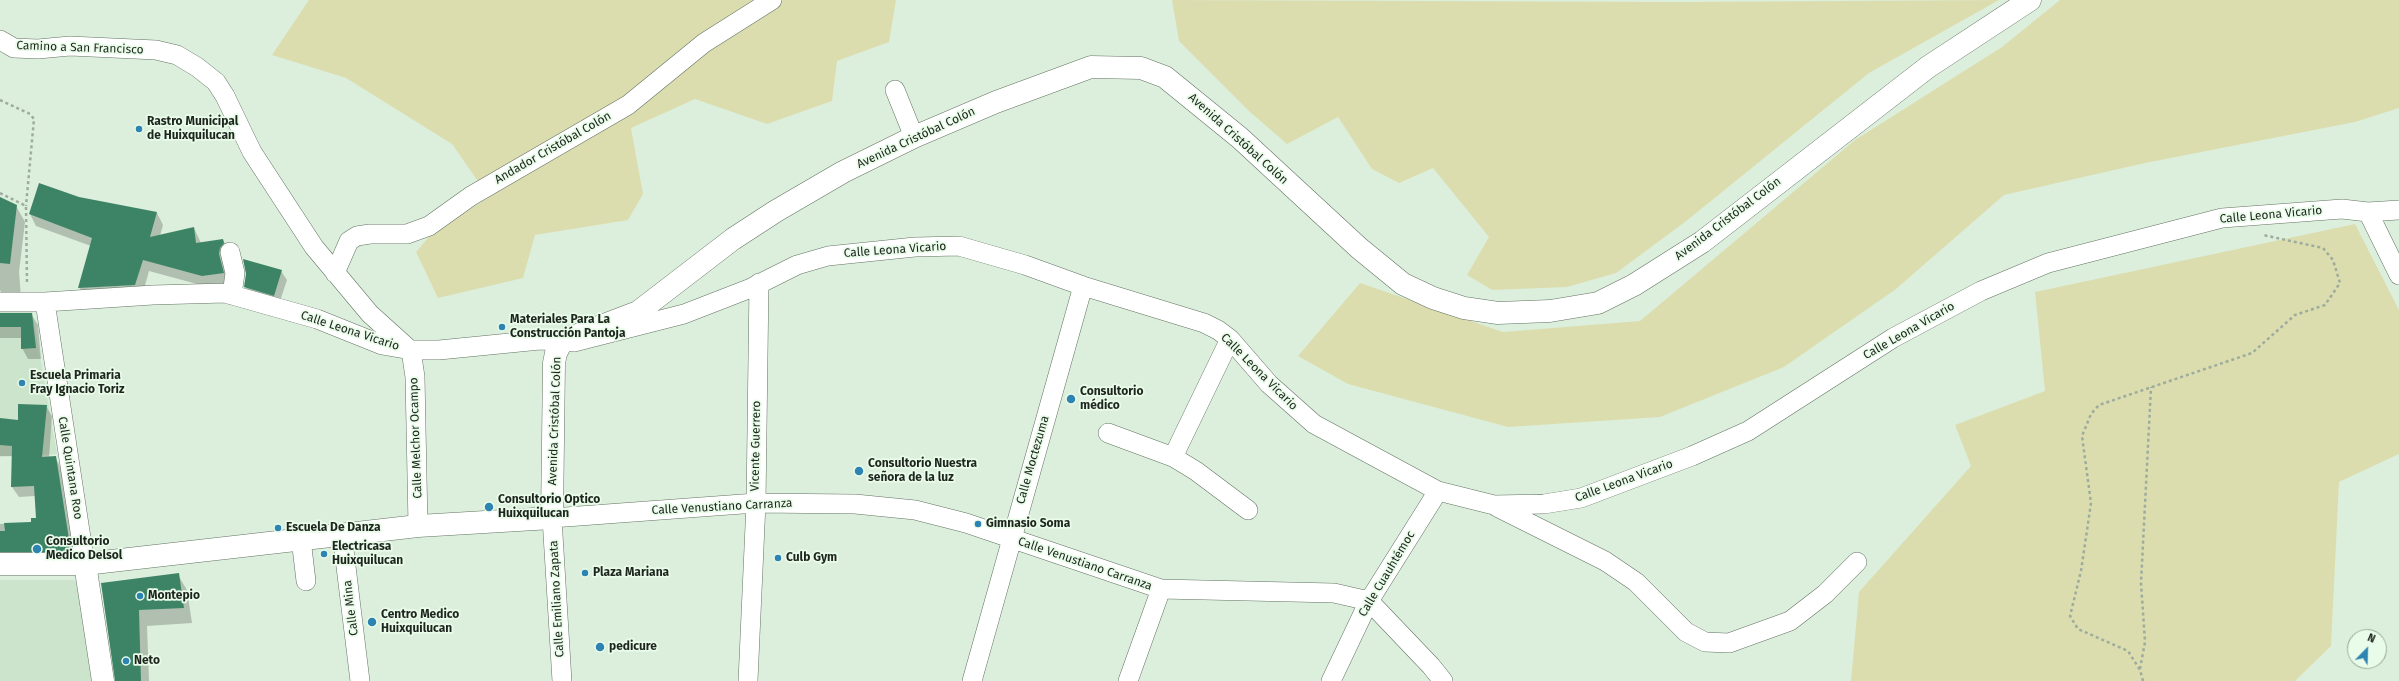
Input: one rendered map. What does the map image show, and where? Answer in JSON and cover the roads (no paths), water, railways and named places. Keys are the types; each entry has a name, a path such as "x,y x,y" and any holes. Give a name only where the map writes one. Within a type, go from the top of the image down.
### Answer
{"main road":[{"name":"Avenida Cristóbal Colón","path":"552,518 554,363 556,353 562,341 638,312 733,238 843,172 914,138 996,102 1092,67 1141,68 1165,77 1188,94 1240,138 1359,248 1403,284 1433,298 1464,308 1498,313 1550,311 1598,303 1634,285 1696,246 1928,66 2030,0"},
{"path":"0,564 85,564 418,526 552,518"},
{"name":"Calle Quintana Roo","path":"85,564 103,681"}],"street":[{"name":"Andador Cristóbal Colón","path":"335,273 349,241 357,236 370,234 407,234 429,226 478,192 628,105 704,43 772,0"},
{"name":"Camino a San Francisco","path":"0,40 14,48 38,49 70,46 156,50 177,56 197,67 216,82 225,96 252,152 314,247 335,273"},
{"path":"894,90 914,138"},
{"name":"Calle Leona Vicario","path":"0,302 153,295 232,295 316,319 382,344 411,350 439,350 540,340 574,342 684,314 752,288 759,283 797,265 828,256 915,247 959,246 1025,265 1083,286 1204,323 1230,339 1268,384 1314,424 1438,491 1494,505 1544,504 1581,498 1692,456 1748,431 1893,338 1980,291 2048,263 2222,218 2342,209 2368,212 2399,210"},
{"path":"2368,212 2399,275"},
{"path":"230,252 235,273 232,295"},
{"path":"335,273 370,314 411,350"},
{"name":"Vicente Guerrero","path":"748,681 756,503 759,283"},
{"name":"Calle Moctezuma","path":"972,681 1083,286"},
{"name":"Calle Quintana Roo","path":"36,301 85,564"},
{"path":"1173,457 1230,339"},
{"name":"Calle Melchor Ocampo","path":"411,350 415,377 418,526"},
{"path":"1108,433 1173,457 1196,471 1248,510"},
{"name":"Calle Cuauhtémoc","path":"1331,681 1369,601 1438,491"},
{"name":"Calle Venustiano Carranza","path":"552,518 756,503 855,504 915,510 966,523 1161,589 1334,593 1369,601"},
{"path":"1494,505 1605,561 1636,582 1686,632 1705,642 1729,643 1790,621 1825,594 1857,562"},
{"name":"Calle Emiliano Zapata","path":"552,518 562,681"},
{"name":"Calle Mina","path":"342,534 360,681"},
{"path":"301,539 306,581"},
{"path":"1128,681 1161,589"},
{"path":"1369,601 1431,666 1442,681"}],"place":[{"name":"Rastro Municipal de Huixquilucan","path":"139,129"},
{"name":"Materiales Para La Construcción Pantoja","path":"502,327"},
{"name":"Escuela Primaria Fray Ignacio Toriz","path":"22,383"},
{"name":"Consultorio médico","path":"1071,399"},
{"name":"Consultorio Nuestra señora de la luz","path":"859,471"},
{"name":"Consultorio Optico Huixquilucan","path":"489,507"},
{"name":"Gimnasio Soma","path":"978,524"},
{"name":"Escuela De Danza","path":"278,528"},
{"name":"Consultorio Medico Delsol","path":"37,549"},
{"name":"Electricasa Huixquilucan","path":"324,554"},
{"name":"Culb Gym","path":"778,558"},
{"name":"Plaza Mariana","path":"585,573"},
{"name":"Montepio","path":"140,596"},
{"name":"Centro Medico Huixquilucan","path":"372,622"},
{"name":"pedicure","path":"600,647"},
{"name":"Neto","path":"126,661"}]}
